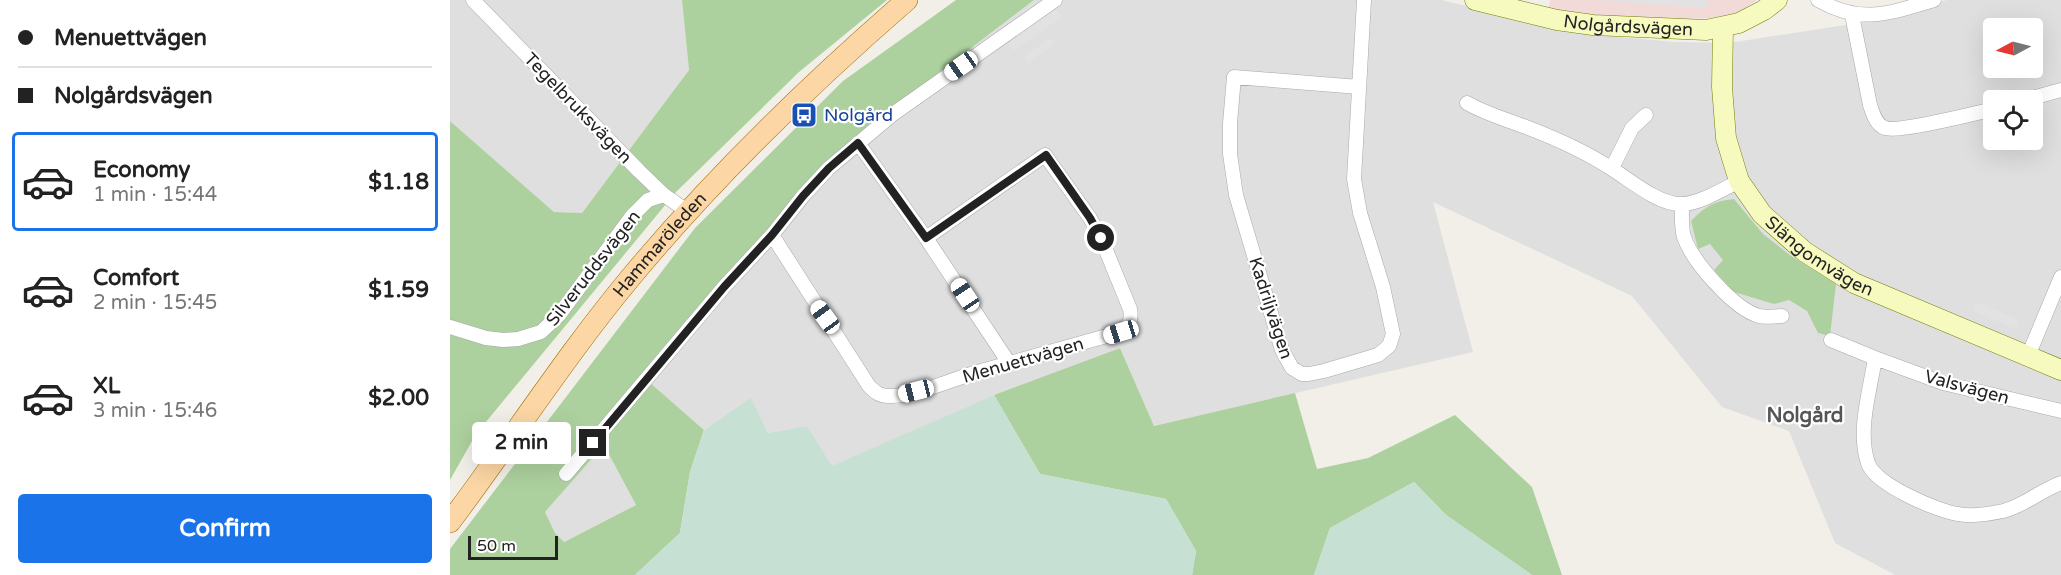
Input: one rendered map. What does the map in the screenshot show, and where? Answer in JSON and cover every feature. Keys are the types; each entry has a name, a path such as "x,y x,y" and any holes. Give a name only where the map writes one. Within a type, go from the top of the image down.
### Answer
{"main road":[{"name":"Hammaröleden","path":"450,522 576,347 687,211 770,126 907,0"}],"street":[{"name":"Tegelbruksvägen","path":"473,0 664,195 687,211"},
{"path":"566,474 724,287 829,168 923,93 1055,0"},
{"name":"Kadriljvägen","path":"1359,87 1234,77 1230,154 1239,211 1282,350 1292,368 1302,374 1324,371 1378,355 1389,346 1393,334 1383,287 1360,213 1354,179 1364,0"},
{"name":"Nolgårdsvägen","path":"1475,0 1557,20 1593,25 1689,30 1723,28 1747,19 1778,0"},
{"path":"1818,0 1852,15 1872,15 1934,0"},
{"path":"1852,15 1870,105 1875,119 1884,128 1893,129 1928,123 1983,110"},
{"name":"Slängomvägen","path":"1723,28 1722,87 1726,138 1739,181 1762,214 1805,252 1854,283 2061,370"},
{"path":"2043,95 2061,90"},
{"path":"1467,103 1484,113 1560,141 1612,168 1644,190 1673,204 1682,205 1694,202 1739,181"},
{"path":"1612,168 1632,128 1646,116"},
{"path":"858,143 926,238 1009,363"},
{"name":"Menuettvägen","path":"772,235 869,386 878,394 896,396 1069,348 1121,332 1130,321 1130,309 1101,238 1090,218 1046,155 926,238"},
{"name":"Silveruddsvägen","path":"450,327 486,338 503,340 518,339 541,332 559,315 632,216 648,200 664,195"},
{"path":"1682,205 1684,237 1697,262 1721,290 1742,307 1759,316 1782,316"},
{"path":"2028,356 2061,278"},
{"name":"Valsvägen","path":"1831,340 1943,383 2061,411"},
{"path":"1875,358 1863,437 1869,468 1883,480 1925,505 1957,514 1970,515 2010,509 2061,483"}],"shaded area":[{"path":"450,0 682,0 689,70 582,213 554,212 450,121"},
{"path":"1034,0 1442,0 1575,33 1675,42 1729,43 1858,23 1947,0 2061,0 2061,575 1895,575 1835,543 1789,431 1722,407 1632,296 1433,202 1473,352 1154,426 1120,348 994,395 832,467 807,426 768,433 751,399 704,430 640,375 760,241 858,137"},
{"path":"1550,0 1757,0 1738,13 1709,18 1619,22 1548,10"},
{"path":"1595,0 1708,0 1707,8"},
{"path":"1056,9 1062,17 1013,51 1008,44"},
{"path":"1050,38 1055,43 1028,63 1024,57"},
{"path":"1977,302 2019,320 2016,329 1973,311"},
{"path":"604,445 636,505 563,542 555,533 545,512"}],"green space":[{"path":"682,0 887,0 799,72 676,192 476,434 450,480 450,121 554,212 582,213 689,70"},
{"path":"956,0 1034,0 937,74 840,153 641,375 704,430 690,472 680,533 635,575 450,575 450,549 695,228 843,81","holes":["604,445 636,505 564,542 555,533 545,512"]},
{"path":"1734,199 1763,234 1791,256 1836,284 1830,336 1818,333 1807,311 1789,300 1774,304 1734,292 1714,270 1723,260 1710,244 1698,249 1691,221 1710,206 1720,201"},
{"path":"1120,348 1154,426 1295,393 1317,469 1368,458 1455,415 1532,487 1562,575 1532,575 1446,515 1414,482 1330,528 1314,575 1192,575 1196,551 1166,499 1040,474 994,395"},
{"path":"994,395 1040,474 1166,499 1196,551 1192,575 635,575 680,533 690,472 704,430 751,398 768,433 807,426 832,466"},
{"path":"1414,482 1446,515 1532,575 1314,575 1330,528"}],"place":[{"name":"Nolgård","path":"804,115"}],"district":[{"name":"Nolgård","path":"1805,416"}],"route":[{"path":"593,443 803,196 829,168 858,143 926,238 1046,155 1090,218 1101,238"}]}
